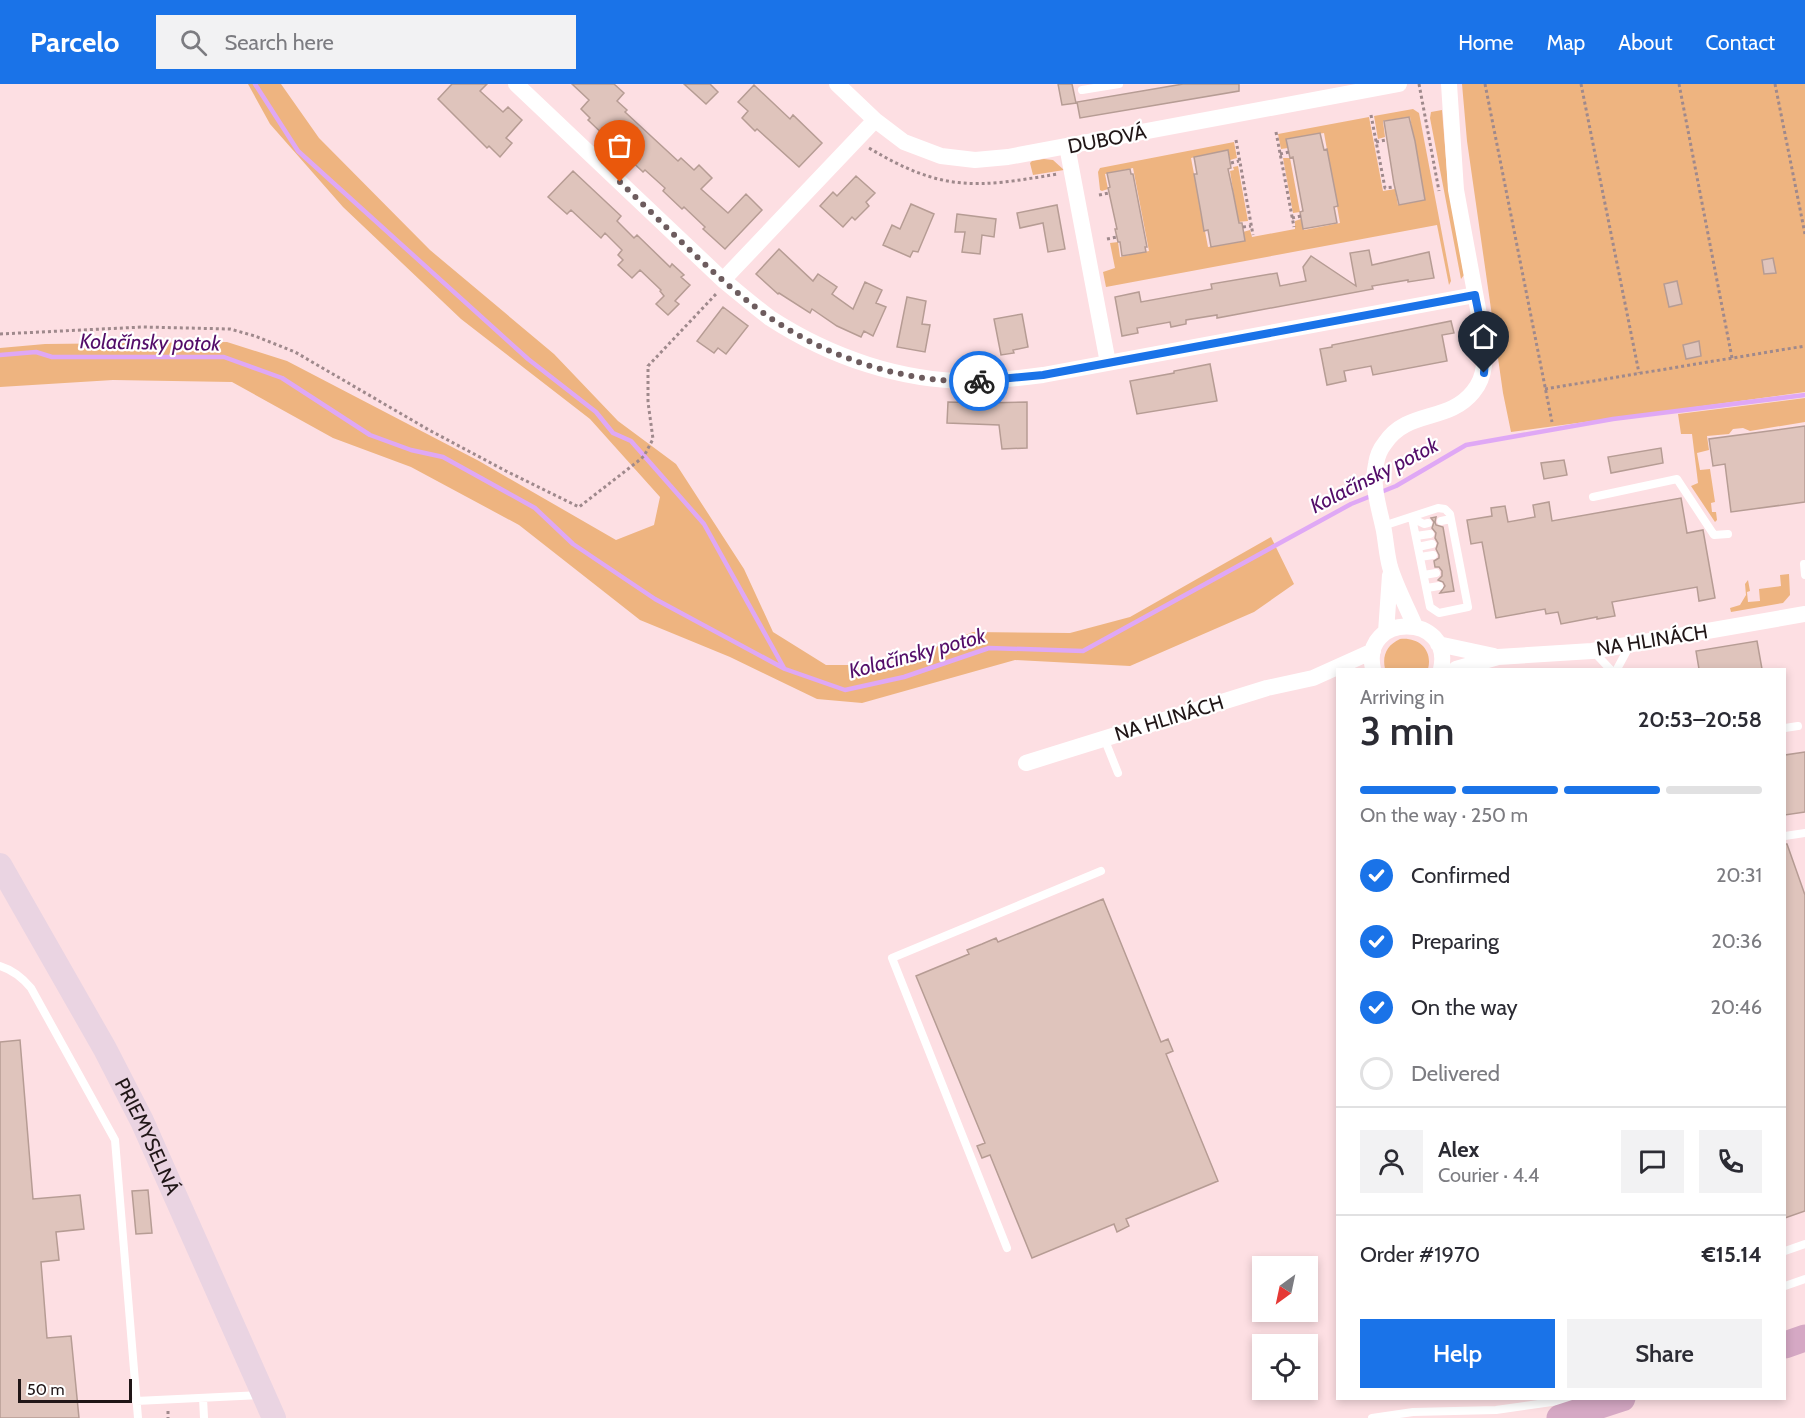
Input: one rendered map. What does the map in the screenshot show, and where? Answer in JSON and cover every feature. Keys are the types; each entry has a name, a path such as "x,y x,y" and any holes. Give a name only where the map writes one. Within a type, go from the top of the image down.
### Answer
{"main road":[{"path":"1786,1345 1805,1338"},
{"path":"1560,1418 1616,1400"}],"street":[{"path":"516,84 753,306 810,341 854,360 883,369 915,376 972,381 1043,375 1475,295"},
{"name":"DUBOVÁ","path":"837,84 874,120 904,142 941,156 975,160 1008,157 1399,84"},
{"path":"1386,632 1390,568 1379,508 1375,464 1383,445 1401,426 1456,408 1477,387 1484,373 1483,336 1456,190 1449,84"},
{"path":"725,282 874,120"},
{"path":"1068,146 1108,363"},
{"path":"1390,568 1415,626"},
{"name":"NA HLINÁCH","path":"1459,668 1498,657 1592,651 1805,614"},
{"path":"1373,668 1373,651 1378,640 1386,632 1395,627 1415,626 1432,636 1438,644 1442,654 1441,668"},
{"name":"NA HLINÁCH","path":"1438,644 1498,657"},
{"name":"NA HLINÁCH","path":"1026,763 1267,688 1313,678 1373,651"},
{"name":"NA HLINÁCH","path":"1313,678 1336,679"},
{"name":"PRIEMYSELNÁ","path":"0,865 105,1049 142,1121 274,1418"}],"lane":[{"path":"1082,90 1119,84"},
{"path":"1593,497 1677,479 1714,535 1728,534"},
{"path":"1383,526 1438,508 1445,509 1450,514 1446,520 1448,530 1455,540 1468,607 1439,613 1430,607 1412,518"},
{"path":"1412,518 1424,524 1428,523"},
{"path":"1416,536 1430,534"},
{"path":"1445,542 1455,540"},
{"path":"1418,547 1432,544"},
{"path":"1447,553 1457,551"},
{"path":"1420,557 1433,555"},
{"path":"1803,564 1805,575"},
{"path":"1450,570 1460,568"},
{"path":"1424,575 1437,573"},
{"path":"1452,584 1463,582"},
{"path":"1426,588 1439,586"},
{"path":"1618,668 1630,644"},
{"path":"1592,651 1609,668"},
{"path":"1786,728 1798,726"},
{"path":"1104,738 1118,772"},
{"path":"1786,836 1805,834"},
{"path":"1007,1248 892,958 1101,870"},
{"path":"0,966 17,974 31,988 115,1140 138,1418"},
{"path":"1786,1251 1805,1244"},
{"path":"1786,1286 1805,1279"},
{"path":"136,1401 264,1394"},
{"path":"203,1398 204,1418"},
{"path":"1372,1418 1413,1412 1496,1410 1566,1400"}],"path":[{"path":"1419,84 1440,197"},
{"path":"1485,84 1552,422"},
{"path":"1581,84 1639,373"},
{"path":"1679,84 1732,358"},
{"path":"1775,84 1805,234"},
{"path":"1371,115 1385,188 1394,187"},
{"path":"1276,132 1294,227"},
{"path":"1236,140 1253,235"},
{"path":"1376,142 1386,140"},
{"path":"1280,154 1289,152"},
{"path":"1231,163 1239,161"},
{"path":"1099,195 1108,193"},
{"path":"1292,218 1300,216"},
{"path":"1243,227 1251,226"},
{"path":"1107,239 1117,237"},
{"path":"0,334 143,327 230,329 255,336 295,352 439,435 579,507 644,456 652,439 648,402 648,366 725,282"},
{"path":"1545,389 1805,346"}],"shaded area":[{"path":"248,84 281,84 319,138 430,250 554,354 618,421 676,464 744,569 773,632 826,665 891,665 973,632 1070,633 1130,617 1271,537 1294,584 1254,612 1130,666 1015,660 862,703 817,699 730,657 640,620 519,525 411,467 333,438 232,382 113,380 0,387 0,348 45,344 227,342 287,361 479,461 616,540 654,525 660,497 590,419 461,319 343,207 270,124"},
{"path":"1462,84 1805,84 1805,392 1511,432 1503,393 1467,141"},
{"path":"1413,109 1419,113 1451,281 1449,285 1437,225 1106,287 1103,272 1115,268 1110,243 1118,242 1120,257 1149,251 1133,168 1105,174 1108,189 1102,191 1098,172 1100,168 1234,142 1237,158 1230,160 1228,150 1191,158 1208,247 1245,241 1243,232 1250,230 1252,237 1295,229 1295,221 1301,219 1304,230 1340,223 1324,133 1287,139 1288,148 1281,149 1278,134 1369,117 1383,191 1395,189 1398,205 1425,200 1410,117 1383,121 1385,137 1378,139 1374,116"},
{"path":"1442,110 1448,184 1464,275 1461,279 1430,118 1431,112"},
{"path":"1283,158 1290,158 1300,212 1293,213"},
{"path":"1044,159 1053,160 1064,170 1033,175 1030,163"},
{"path":"1238,166 1248,221 1238,222 1230,171 1234,170 1233,167"},
{"path":"1805,398 1805,422 1750,431 1743,428 1733,429 1729,434 1707,436 1709,450 1697,453 1700,470 1710,469 1715,502 1711,503 1712,512 1716,512 1715,522 1691,486 1698,483 1692,434 1681,434 1678,414"},
{"path":"1789,574 1790,595 1783,603 1731,612 1730,608 1740,605 1746,595 1745,584 1748,580 1750,591 1747,592 1748,602 1760,601 1759,589 1781,586 1780,575"},
{"path":"1400,639 1419,643 1428,656 1428,668 1385,668 1386,651"}],"building":[{"path":"452,84 487,84 480,91 503,112 508,107 522,120 506,138 512,143 500,157 489,146 487,148 438,99"},
{"path":"572,84 614,84 624,93 617,101 627,110 625,112 678,161 681,158 694,170 699,165 712,178 701,189 728,213 746,194 762,210 725,249 684,207 682,209 663,191 665,188 645,170 643,172 588,120 590,118 581,109 589,100"},
{"path":"684,84 710,84 718,92 706,104"},
{"path":"1058,84 1072,84 1076,103 1062,105"},
{"path":"1183,84 1239,84 1239,91 1080,118 1077,102"},
{"path":"754,85 790,119 793,115 822,143 799,167 742,118 748,111 738,102"},
{"path":"1409,117 1425,200 1399,205 1384,121"},
{"path":"1320,133 1324,150 1327,149 1338,206 1334,207 1337,223 1303,229 1300,212 1303,211 1293,157 1290,158 1286,139"},
{"path":"1228,150 1231,168 1228,169 1245,241 1211,247 1208,230 1204,231 1194,174 1197,174 1194,157"},
{"path":"1130,169 1133,174 1147,247 1145,247 1146,252 1122,256 1115,229 1117,229 1107,173"},
{"path":"573,171 621,216 617,221 634,238 637,235 670,267 672,264 684,275 681,277 690,285 675,301 679,304 668,315 656,304 664,296 661,290 640,270 632,278 618,265 623,260 618,255 622,250 605,233 601,238 571,210 567,214 548,197"},
{"path":"856,176 875,193 866,202 869,206 855,220 852,217 843,227 820,206 833,192 837,196"},
{"path":"911,204 934,214 918,252 913,251 910,257 883,245 892,225 900,229"},
{"path":"1057,205 1065,249 1048,252 1043,223 1020,228 1017,213"},
{"path":"957,214 996,219 994,237 982,235 980,254 962,252 965,232 955,232"},
{"path":"779,249 813,281 818,274 837,287 832,294 853,309 865,282 882,290 876,303 886,307 873,336 864,331 861,337 837,326 812,309 810,313 778,294 756,274"},
{"path":"1369,250 1372,265 1429,252 1434,278 1372,286 1373,289 1217,318 1217,315 1186,320 1186,324 1171,327 1170,322 1137,328 1138,333 1122,336 1115,297 1139,292 1141,302 1212,289 1211,284 1277,273 1280,286 1306,281 1303,267 1311,256 1356,286 1350,253"},
{"path":"1773,258 1776,273 1764,274 1762,260"},
{"path":"1677,281 1682,304 1669,307 1664,284"},
{"path":"907,297 926,301 922,324 930,325 925,352 897,347"},
{"path":"723,307 748,326 726,354 718,348 714,353 697,341"},
{"path":"1022,314 1028,347 1001,355 994,319"},
{"path":"1451,321 1454,333 1442,335 1447,361 1373,375 1371,366 1344,371 1346,381 1327,385 1320,349"},
{"path":"1699,341 1701,356 1686,359 1683,345"},
{"path":"1210,364 1217,401 1137,414 1130,381"},
{"path":"948,402 1027,402 1027,448 1002,449 999,425 947,423"},
{"path":"1805,426 1805,502 1731,512 1725,464 1713,466 1709,439"},
{"path":"1661,448 1663,463 1611,473 1608,457"},
{"path":"1564,460 1567,475 1544,479 1541,463"},
{"path":"1681,498 1687,533 1703,530 1715,598 1699,601 1697,587 1612,602 1615,616 1597,619 1597,617 1561,624 1558,612 1546,614 1545,609 1496,618 1482,542 1471,544 1467,520 1492,516 1491,508 1505,506 1508,522 1535,517 1533,505 1549,502 1552,521"},
{"path":"1436,517 1436,525 1443,527 1454,591 1440,593 1445,586 1438,580 1442,576 1442,571 1439,567 1435,567 1434,561 1439,558 1439,555 1436,549 1438,543 1435,538 1436,533 1432,528 1434,522 1431,518"},
{"path":"1757,641 1762,668 1699,668 1696,651"},
{"path":"1805,752 1805,812 1786,815 1786,755"},
{"path":"1786,844 1805,895 1805,1211 1786,1218"},
{"path":"1103,899 1161,1042 1168,1039 1173,1051 1166,1054 1218,1181 1126,1219 1129,1226 1117,1232 1114,1224 1032,1258 990,1155 982,1158 977,1146 985,1143 916,976 969,954 967,950 996,938 998,942"},
{"path":"20,1040 33,1199 80,1195 84,1229 56,1232 59,1260 41,1262 47,1338 71,1336 79,1418 0,1418 0,1042"},
{"path":"148,1190 152,1233 136,1234 132,1191"}],"waterway":[{"path":"255,84 298,151 528,359 596,412 613,433 631,441 704,524 784,668"},
{"name":"Kolačínsky potok","path":"0,355 36,352 52,357 224,357 282,378 370,435 411,450 443,457 535,508 573,544 655,599 785,669 845,690 904,677 989,648 1083,651 1351,504 1396,486 1466,445 1613,419 1805,395"}],"way so far":[{"path":"620,182 723,280 753,306 789,330 854,360 883,369 938,379 979,381"}],"route":[{"path":"979,381 1043,375 1475,295 1483,336 1484,373"}]}
